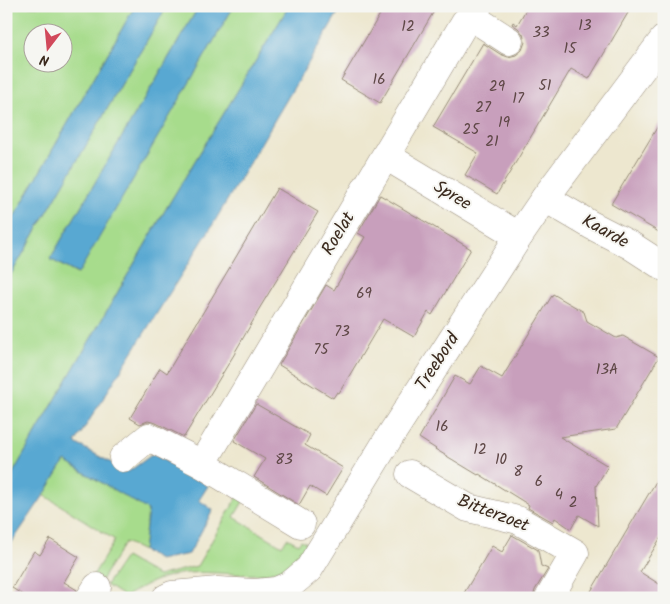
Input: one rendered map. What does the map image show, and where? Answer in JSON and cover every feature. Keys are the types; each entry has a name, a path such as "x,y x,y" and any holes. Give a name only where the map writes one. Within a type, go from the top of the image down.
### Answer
{"street":[{"path":"475,12 509,41"},
{"name":"Roelat","path":"202,464 465,22 475,12"},
{"name":"Treebord","path":"166,598 172,595 276,591 290,585 309,569 387,441 519,236 545,198 664,39"},
{"name":"Spree","path":"386,156 519,236"},
{"name":"Kaarde","path":"545,198 630,245 664,267"},
{"path":"123,458 149,437 202,464 301,524"},
{"name":"Bitterzoet","path":"410,474 468,508 518,520 576,553 549,598"}],"green space":[{"path":"6,6 135,6 6,231"},
{"path":"167,6 199,6 50,259 77,274 234,6 289,6 167,207 6,485 6,283"},
{"path":"65,461 148,510 143,551 125,542 100,582 92,577 115,540 44,495"},
{"path":"238,496 244,500 234,517 282,546 287,538 298,544 301,540 307,543 298,555 285,566 265,574 179,574 155,581 125,597 106,585 125,557 158,576 197,566"}],"water":[{"path":"135,6 167,6 6,283 6,231"},
{"path":"199,6 234,6 78,274 50,259"},
{"path":"289,6 342,6 212,226 75,443 128,472 153,454 208,486 199,500 213,510 189,554 159,560 143,551 148,510 65,461 6,551 6,485 167,207"}],"building":[{"path":"385,6 437,6 380,103 341,80"},
{"path":"528,6 632,6 589,79 571,69 497,194 465,175 478,153 433,127 483,43 508,57 516,55 522,50 525,42 523,34 512,24 513,22 517,25"},
{"path":"664,116 664,235 611,204"},
{"path":"277,188 318,212 184,437 156,423 148,421 140,424 130,418 160,368 167,373"},
{"path":"380,195 471,249 432,315 428,312 414,337 383,319 339,393 337,392 333,398 279,365 326,285 334,290 365,237 358,233"},
{"path":"553,294 584,312 587,321 616,338 623,336 659,357 616,429 560,437 608,466 596,486 598,526 579,515 571,529 555,518 553,522 528,508 529,505 419,438 455,376 470,384 481,366 502,378"},
{"path":"256,404 310,435 305,445 343,468 326,496 310,486 299,505 254,477 265,459 234,441"},
{"path":"664,468 664,532 640,572 664,587 664,598 587,598"},
{"path":"512,535 538,550 541,566 548,569 535,590 533,598 461,598 492,546 502,552"},
{"path":"50,539 79,557 64,582 77,590 74,598 28,598 12,588 34,551 40,555"}]}
